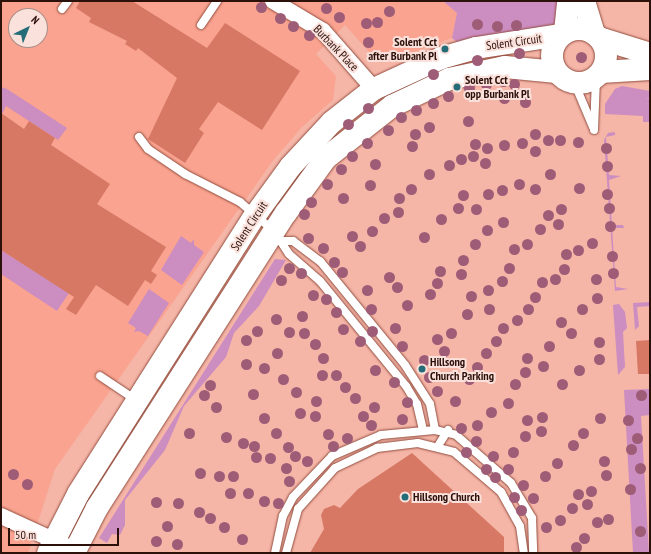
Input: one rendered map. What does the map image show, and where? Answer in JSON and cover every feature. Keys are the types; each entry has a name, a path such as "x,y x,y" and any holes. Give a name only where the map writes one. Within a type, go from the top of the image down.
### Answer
{"street":[{"name":"Burbank Place","path":"273,1 323,31 374,89"},
{"path":"568,1 563,34 552,53 565,77 587,82 599,75 650,69"},
{"path":"584,1 606,55 599,75"},
{"path":"563,34 582,29 597,36 650,54"},
{"name":"Solent Circuit","path":"51,546 137,400 256,214 310,144 374,89 441,58 476,48 563,34"},
{"name":"Solent Circuit","path":"76,552 278,236 326,158 392,106 449,79 505,67 565,77"},
{"path":"1,516 51,546 76,552"}],"lane":[{"path":"62,9 68,1"},
{"path":"201,25 217,1"},
{"path":"565,77 594,130 599,75"},
{"path":"139,137 148,150 256,214 278,236 289,254 320,281 408,390 419,409 423,430"},
{"path":"278,236 293,241 320,261 391,347 420,385 430,404 434,430"},
{"path":"100,376 137,400"},
{"path":"275,553 283,516 293,497 332,456 381,435 423,430 448,430 480,455 511,483 532,518 530,553"},
{"path":"438,446 448,430"},
{"path":"286,553 298,509 335,468 377,448 398,444 438,446 454,452 470,464 501,492 520,526 530,553"},
{"path":"470,464 480,455"},
{"path":"501,492 511,483"},
{"path":"520,526 532,518"}],"shaded area":[{"path":"1,1 443,1 457,13 452,38 400,57 370,53 345,25 316,54 336,76 333,100 302,127 272,162 55,469 28,553 1,553"},
{"path":"443,1 561,1 560,17 551,28 458,43 452,38 457,13"},
{"path":"622,86 650,91 650,98 646,98 650,99 650,122 643,122 643,116 605,114 605,104 615,89"},
{"path":"1,87 7,89 67,128 58,140 6,106 1,116"},
{"path":"615,132 615,135 606,137 609,175 621,176 609,180 612,225 623,225 624,228 612,228 616,287 628,289 615,291 604,140 608,133"},
{"path":"181,236 191,243 194,239 194,245 204,252 182,285 161,270"},
{"path":"1,250 69,293 57,311 1,274"},
{"path":"275,259 286,260 259,306 234,333 226,357 184,406 165,450 125,500 125,525 120,535 112,534 107,543 99,538"},
{"path":"149,289 169,303 148,336 139,331 134,332 136,328 128,323"},
{"path":"650,302 650,306 637,307 639,326 635,330 633,303"},
{"path":"619,304 625,312 627,328 623,332 625,367 618,375 613,305"},
{"path":"650,389 650,415 641,416 649,553 633,553 624,390"}],"building":[{"path":"80,1 132,1 207,48 225,23 300,71 262,130 218,102 199,129 204,133 185,163 148,139 177,78 138,48 136,51 125,44 127,41 89,22 91,18 76,8"},
{"path":"1,113 24,129 29,121 55,138 51,145 110,184 97,204 166,247 151,271 157,275 151,284 145,280 128,306 96,285 76,315 66,309 74,297 1,250"},
{"path":"650,340 650,374 638,374 636,341"},
{"name":"Hillsong Church","path":"412,453 504,537 504,553 310,553 324,529 321,515 324,509 334,505 340,508 358,489"}],"place":[{"name":"Solent Cct after Burbank Pl","path":"445,49"},
{"name":"Solent Cct opp Burbank Pl","path":"457,87"},
{"name":"Hillsong Church Parking","path":"422,369"},
{"name":"Hillsong Church","path":"405,497"}]}
